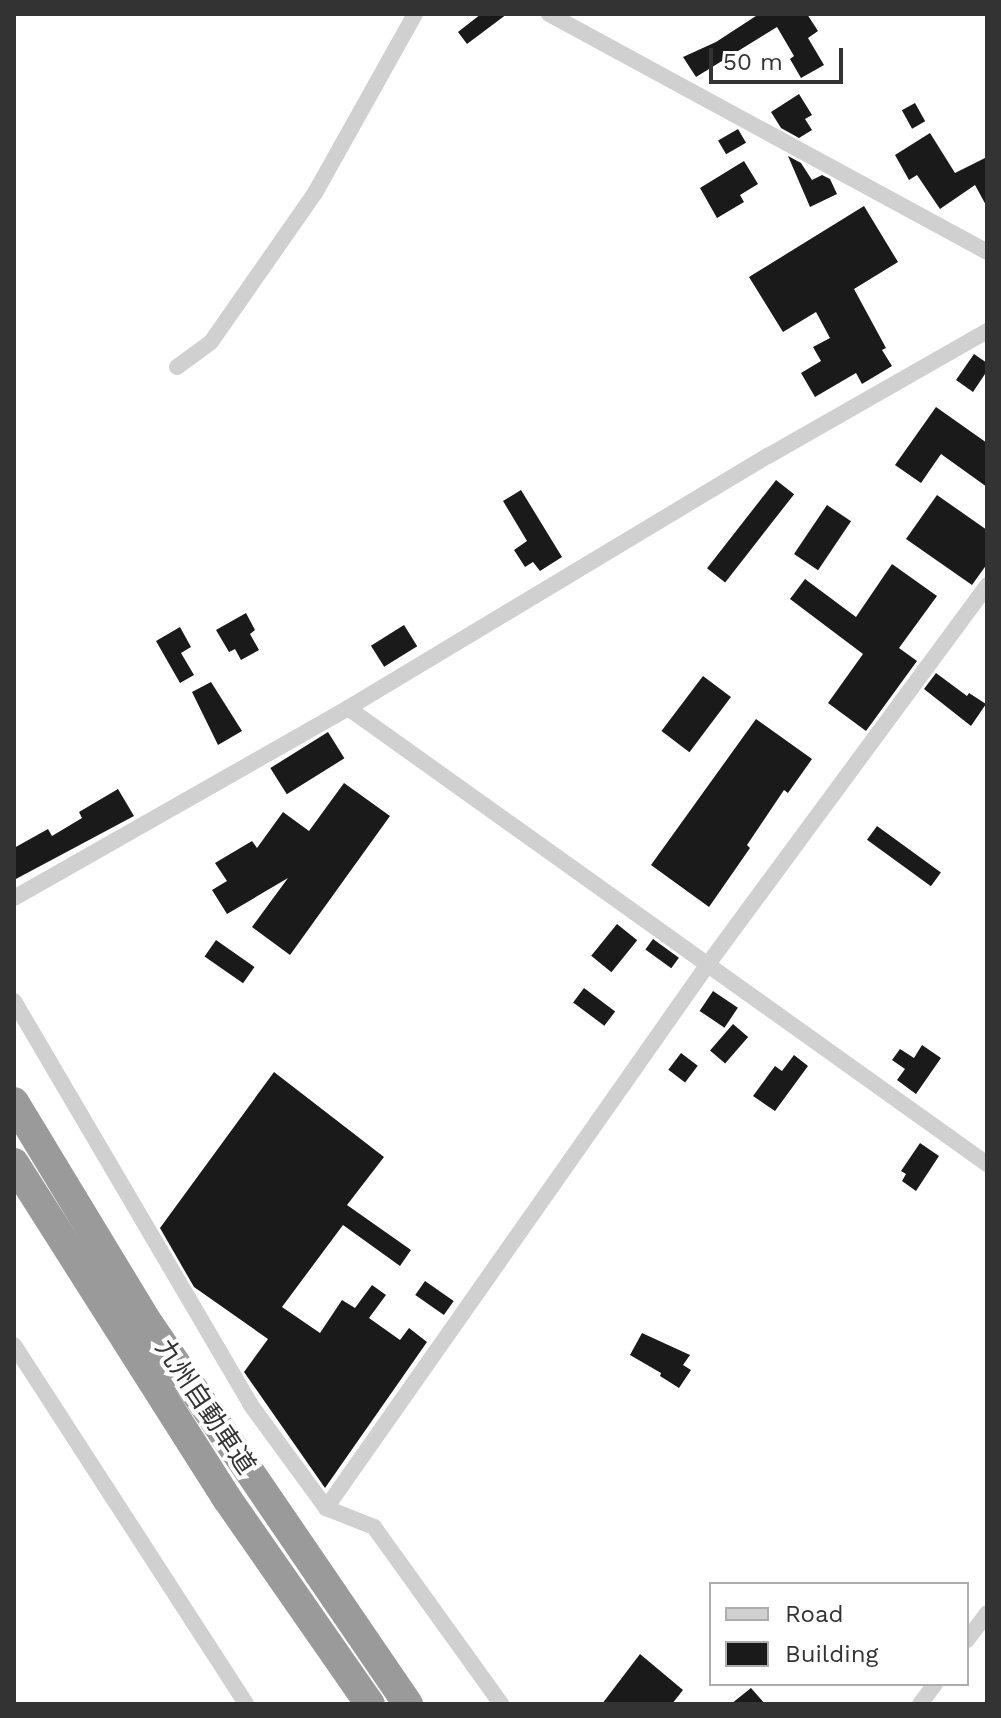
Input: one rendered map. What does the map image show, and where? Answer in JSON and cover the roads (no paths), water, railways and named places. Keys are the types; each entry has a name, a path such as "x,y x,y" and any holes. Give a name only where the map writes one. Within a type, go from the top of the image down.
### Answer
{"highway":[{"name":"九州自動車道","path":"14,1102 146,1320 408,1704"},
{"name":"九州自動車道","path":"14,1163 228,1500 370,1704"}],"street":[{"path":"177,367 211,342 315,193 415,14"},
{"path":"549,14 987,252"},
{"path":"14,898 348,708 768,456 987,331"},
{"path":"326,1508 708,964 987,585"},
{"path":"348,708 378,733 987,1164"},
{"path":"14,1001 250,1404 326,1508 374,1527 501,1704"},
{"path":"14,1345 246,1704"},
{"path":"969,1637 987,1613"},
{"path":"920,1704 934,1686"}]}
